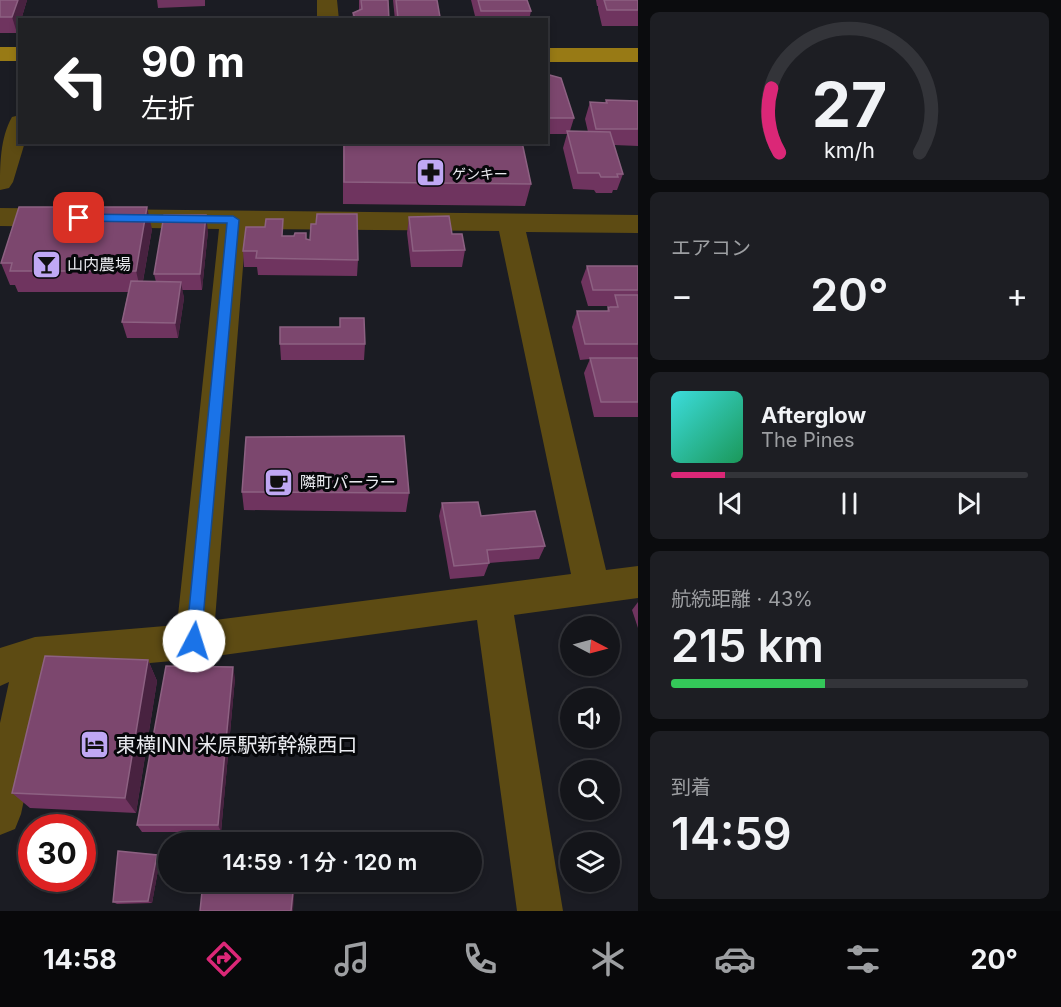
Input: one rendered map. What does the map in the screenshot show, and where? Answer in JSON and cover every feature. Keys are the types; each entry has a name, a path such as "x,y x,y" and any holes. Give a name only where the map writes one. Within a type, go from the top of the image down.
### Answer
{"main road":[{"path":"0,54 18,54"},
{"path":"548,55 638,55"}],"street":[{"path":"327,0 328,18"},
{"path":"0,182 18,128"},
{"path":"0,217 638,224"},
{"path":"194,641 233,220"},
{"path":"511,223 592,588"},
{"path":"0,814 18,661 194,641 638,582"},
{"path":"493,601 540,911"}],"building":[{"path":"0,0 18,0 12,17 0,17"},
{"path":"361,0 388,0 389,18 355,18 353,13 362,9"},
{"path":"396,0 437,0 440,17 398,18"},
{"path":"478,0 527,0 531,11 481,11"},
{"path":"604,0 638,0 638,10 607,10"},
{"path":"548,75 561,78 574,118 548,118"},
{"path":"606,100 638,101 638,129 596,129 590,102 607,103"},
{"path":"567,131 610,132 623,174 617,174 618,177 601,177 599,173 578,173"},
{"name":"ゲンキー","path":"344,144 522,144 531,184 344,182"},
{"path":"19,207 147,207 136,271 10,271 12,263 1,263"},
{"path":"317,214 357,214 358,260 256,258 257,251 243,251 246,227 265,227 266,219 283,219 282,236 306,233 306,239 310,240 311,224 316,224"},
{"path":"164,215 206,215 200,274 154,274"},
{"path":"449,216 452,234 462,234 465,250 413,251 409,217"},
{"path":"587,266 638,266 638,290 593,290"},
{"path":"131,281 181,282 175,323 122,322"},
{"path":"615,295 638,295 638,344 585,344 577,311 609,311 608,307 618,307"},
{"path":"340,318 364,318 365,344 280,344 280,327 340,327"},
{"path":"590,358 638,358 638,402 601,402"},
{"path":"404,436 409,493 242,492 246,437"},
{"path":"478,502 481,516 535,511 545,546 487,550 489,563 454,566 442,503"},
{"name":"東横INN 米原駅新幹線西口","path":"45,656 148,660 125,798 12,793"},
{"path":"166,666 233,667 218,825 137,825"},
{"path":"118,851 157,855 148,901 113,902"},
{"path":"202,892 293,892 291,911 200,911"}],"place":[{"name":"ゲンキー","path":"431,173"},
{"name":"山内農場","path":"46,264"},
{"name":"隣町パーラー","path":"279,482"},
{"name":"東横INN 米原駅新幹線西口","path":"95,745"}],"route":[{"path":"79,218 233,220 194,641"}]}
